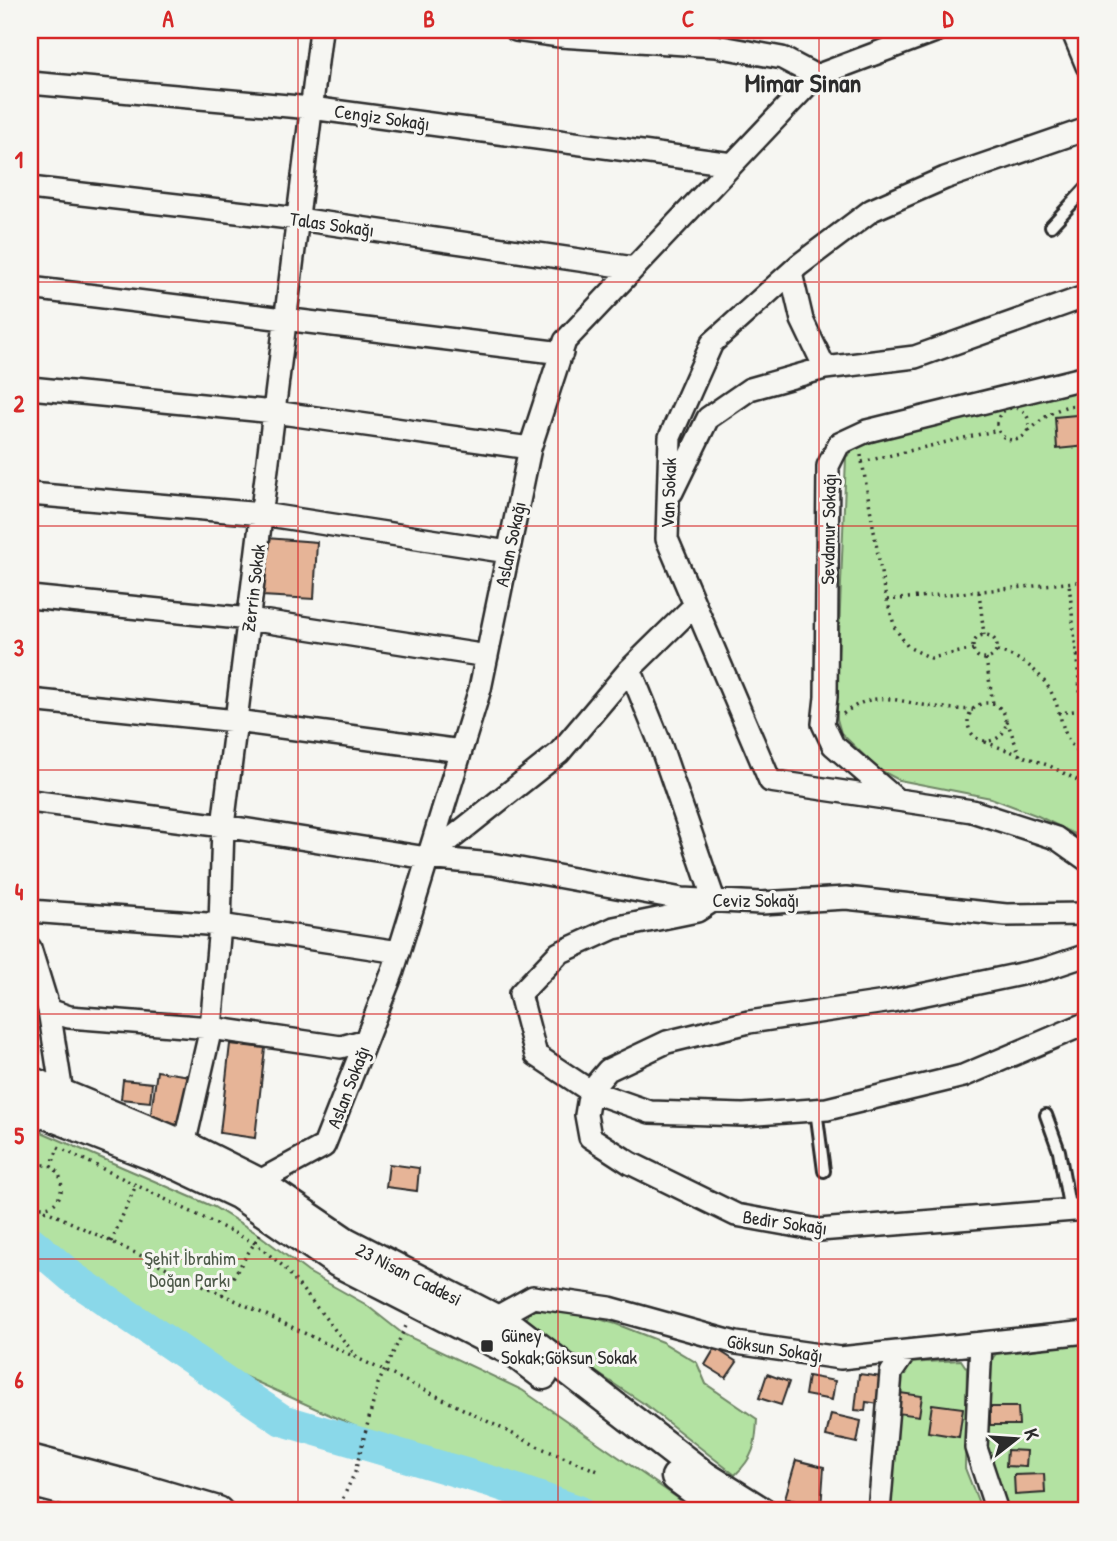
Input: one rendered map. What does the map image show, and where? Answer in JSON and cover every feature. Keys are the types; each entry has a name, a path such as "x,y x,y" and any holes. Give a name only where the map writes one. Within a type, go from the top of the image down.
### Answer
{"street":[{"name":"Zerrin Sokak","path":"184,1145 211,1028 220,925 223,826 321,30"},
{"path":"516,30 560,36 716,46 782,58 816,76"},
{"path":"560,36 582,30"},
{"name":"Aslan Sokağı","path":"258,1182 324,1146 366,1040 398,952 480,689 530,448 565,341 816,76 938,30"},
{"path":"1073,30 1087,66"},
{"name":"Cengiz Sokağı","path":"30,83 312,107 732,164"},
{"name":"Van Sokak","path":"1087,129 945,178 872,210 791,273 712,343 670,437 667,539 770,780 972,811 1056,838 1087,860"},
{"name":"Talas Sokağı","path":"30,187 298,219 634,268"},
{"path":"791,273 802,320 825,368"},
{"path":"30,288 562,353"},
{"path":"668,500 708,418 750,389 825,368 915,357 1087,296"},
{"name":"Sevdanur Sokağı","path":"825,728 828,466 839,444 867,431 1087,377"},
{"path":"30,388 274,411 530,448"},
{"path":"30,494 261,514 508,552"},
{"path":"30,597 249,619 486,656"},
{"path":"427,858 559,753 630,669 695,605"},
{"path":"630,669 658,738 715,901 698,911 614,928 559,953 520,994 536,1055 590,1091 650,1112 743,1115 816,1110 963,1076 1087,1023"},
{"path":"30,700 236,721 461,751"},
{"path":"825,728 832,745 897,800"},
{"name":"Ceviz Sokağı","path":"30,802 223,826 427,858 492,864 682,899 761,903 846,898 1006,915 1087,914"},
{"path":"30,911 220,925 398,952"},
{"path":"30,948 49,1010 60,1120"},
{"path":"590,1091 608,1070 667,1042 749,1022 918,995 1045,969 1087,955"},
{"path":"49,1010 69,1017 211,1028 341,1047 366,1040"},
{"name":"23 Nisan Caddesi","path":"30,1081 60,1120 184,1145 258,1182 346,1242 488,1327 513,1352 716,1510"},
{"name":"Bedir Sokağı","path":"590,1091 586,1115 590,1137 630,1163 736,1215 819,1230 1079,1210"},
{"name":"23 Nisan Caddesi","path":"30,1108 181,1167 238,1194 337,1262 417,1303 488,1327 515,1329 705,1476 761,1511"},
{"name":"Göksun Sokağı","path":"488,1327 533,1297 610,1308 749,1345 840,1358 1087,1332"},
{"path":"981,1343 976,1448 997,1511"},
{"path":"879,1511 891,1373 906,1351"},
{"path":"30,1459 218,1511"},
{"path":"705,1476 716,1492 716,1510"},
{"path":"30,1482 141,1511"}],"lane":[{"path":"1051,226 1087,187"},
{"path":"816,1110 824,1171"},
{"path":"1046,1115 1079,1210"}],"path":[{"path":"1027,432 1027,416 1019,409 1014,408 1000,415 998,429 1004,438 1014,440 1019,439 1054,410 1064,406 1087,404"},
{"path":"862,462 998,429"},
{"path":"858,435 887,600 895,628 908,647 931,658 974,649"},
{"path":"887,600 1087,582"},
{"path":"1058,713 1082,709 1069,583"},
{"path":"979,592 984,635"},
{"path":"984,635 995,640 997,651 986,659 977,656 974,649 977,638 984,635"},
{"path":"997,651 1014,655 1041,675 1054,699 1070,745 1087,757"},
{"path":"1077,656 1087,655"},
{"path":"986,659 993,704"},
{"path":"825,728 850,709 872,699 894,698 952,709 973,710 984,704 993,704 1002,710 1020,756"},
{"path":"973,710 968,720 975,737 1050,766 1087,785"},
{"path":"980,740 992,741 1002,734 1005,716"},
{"path":"60,1120 136,1185 255,1243 284,1267 359,1360"},
{"path":"30,1169 37,1165 51,1167 61,1176 62,1182 62,1189 56,1201 45,1207 31,1203"},
{"path":"111,1242 136,1185"},
{"path":"31,1203 541,1448 598,1471"},
{"path":"222,1296 270,1216"},
{"path":"337,1511 355,1472 378,1384 417,1303"}],"green space":[{"path":"1087,388 1087,843 1081,837 1038,816 991,798 899,780 878,769 841,733 837,719 837,684 846,457 857,447 971,412 1028,398"},
{"name":"Şehit İbrahim Doğan Parkı","path":"30,1127 214,1207 258,1234 308,1272 365,1304 403,1334 522,1390 679,1499 677,1511 612,1511 541,1486 392,1443 239,1374 122,1305 30,1232"},
{"path":"555,1306 616,1324 662,1342 697,1363 706,1384 757,1419 753,1450 735,1475 643,1403 532,1330 524,1322 533,1308"},
{"path":"1087,1343 1087,1511 1009,1511 982,1440 988,1364 996,1354"},
{"path":"961,1360 967,1369 965,1468 982,1511 889,1511 899,1376 907,1363"}],"building":[{"path":"1087,414 1087,446 1057,449 1055,417"},
{"path":"266,538 317,542 314,599 262,596"},
{"path":"230,1044 265,1048 255,1138 220,1133"},
{"path":"157,1071 190,1076 183,1126 150,1121"},
{"path":"123,1080 152,1083 150,1102 121,1099"},
{"path":"389,1164 419,1168 417,1191 386,1187"},
{"path":"715,1348 737,1362 726,1378 705,1365"},
{"path":"767,1374 789,1382 781,1405 759,1398"},
{"path":"859,1374 883,1377 879,1404 866,1402 865,1411 855,1410"},
{"path":"808,1376 835,1381 832,1400 805,1395"},
{"path":"900,1393 922,1396 919,1416 897,1413"},
{"path":"932,1404 963,1408 959,1437 928,1432"},
{"path":"990,1407 1018,1407 1019,1425 990,1425"},
{"path":"831,1414 861,1421 857,1443 826,1436"},
{"path":"1007,1450 1027,1451 1026,1467 1006,1466"},
{"path":"796,1460 824,1467 821,1508 785,1498"},
{"path":"1044,1474 1045,1493 1015,1495 1014,1475"}],"waterway":[{"path":"30,1241 72,1277 282,1420 493,1482 578,1511"}],"place":[{"name":"Güney Sokak;Göksun Sokak","path":"487,1346"}],"district":[{"name":"Mimar Sinan","path":"803,82"}]}
